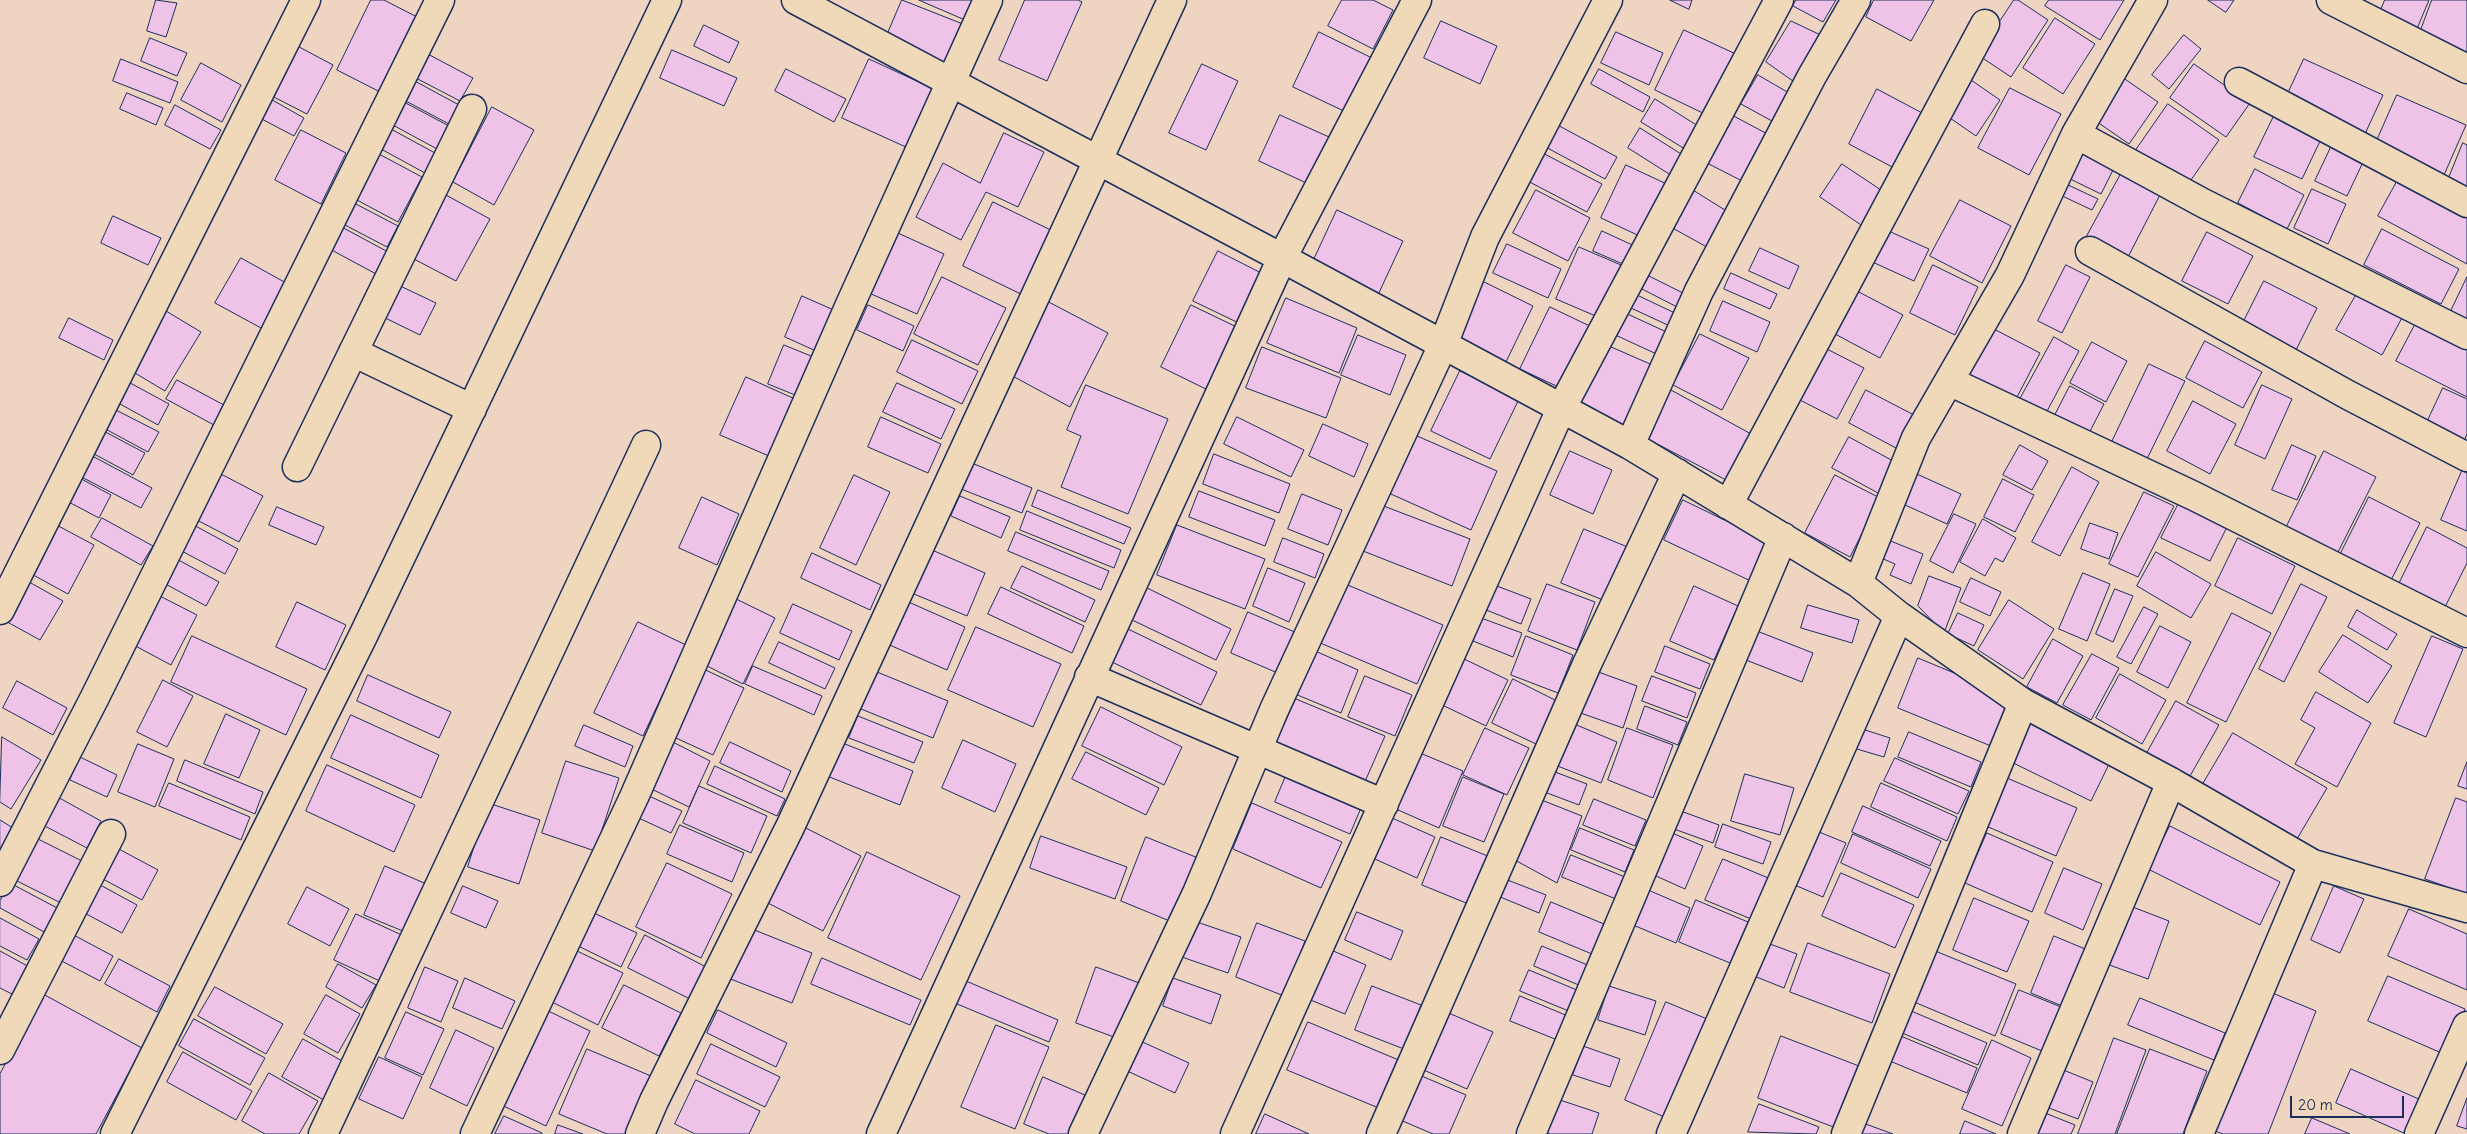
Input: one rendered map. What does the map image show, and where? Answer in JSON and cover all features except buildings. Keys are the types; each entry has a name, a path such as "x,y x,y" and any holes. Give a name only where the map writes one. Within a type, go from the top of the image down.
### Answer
{"street":[{"path":"0,610 306,0"},
{"path":"0,882 95,697 440,0"},
{"path":"116,1134 358,645 666,0"},
{"path":"796,0 1630,445 1858,583 1899,616 2023,703 2171,782 2313,864 2467,908"},
{"path":"475,1134 634,797 849,307 988,0"},
{"path":"640,1134 654,1101 790,827 1172,0"},
{"path":"881,1134 1282,258 1417,0"},
{"path":"1083,1134 1196,893 1257,749 1444,345 1485,237 1608,0"},
{"path":"1235,1134 1561,409 1779,0"},
{"path":"1630,445 1699,291 1812,76 1856,0"},
{"path":"1858,583 1916,438 2010,275 2076,134 2154,0"},
{"path":"2331,0 2467,69"},
{"path":"1728,505 1985,24"},
{"path":"2239,82 2467,202"},
{"path":"297,467 472,109"},
{"path":"2076,134 2203,203 2467,335"},
{"path":"2090,251 2348,395 2467,457"},
{"path":"353,352 472,408"},
{"path":"1949,382 2194,496 2467,633"},
{"path":"323,1134 646,445"},
{"path":"1382,1134 1575,691 1677,473"},
{"path":"1531,1134 1783,537"},
{"path":"1671,1134 1899,616"},
{"path":"1089,677 1384,804"},
{"path":"1846,1134 2023,703"},
{"path":"2022,1134 2171,782"},
{"path":"0,1050 111,834"},
{"path":"2199,1134 2313,864"},
{"path":"2419,1134 2467,1026"}]}
